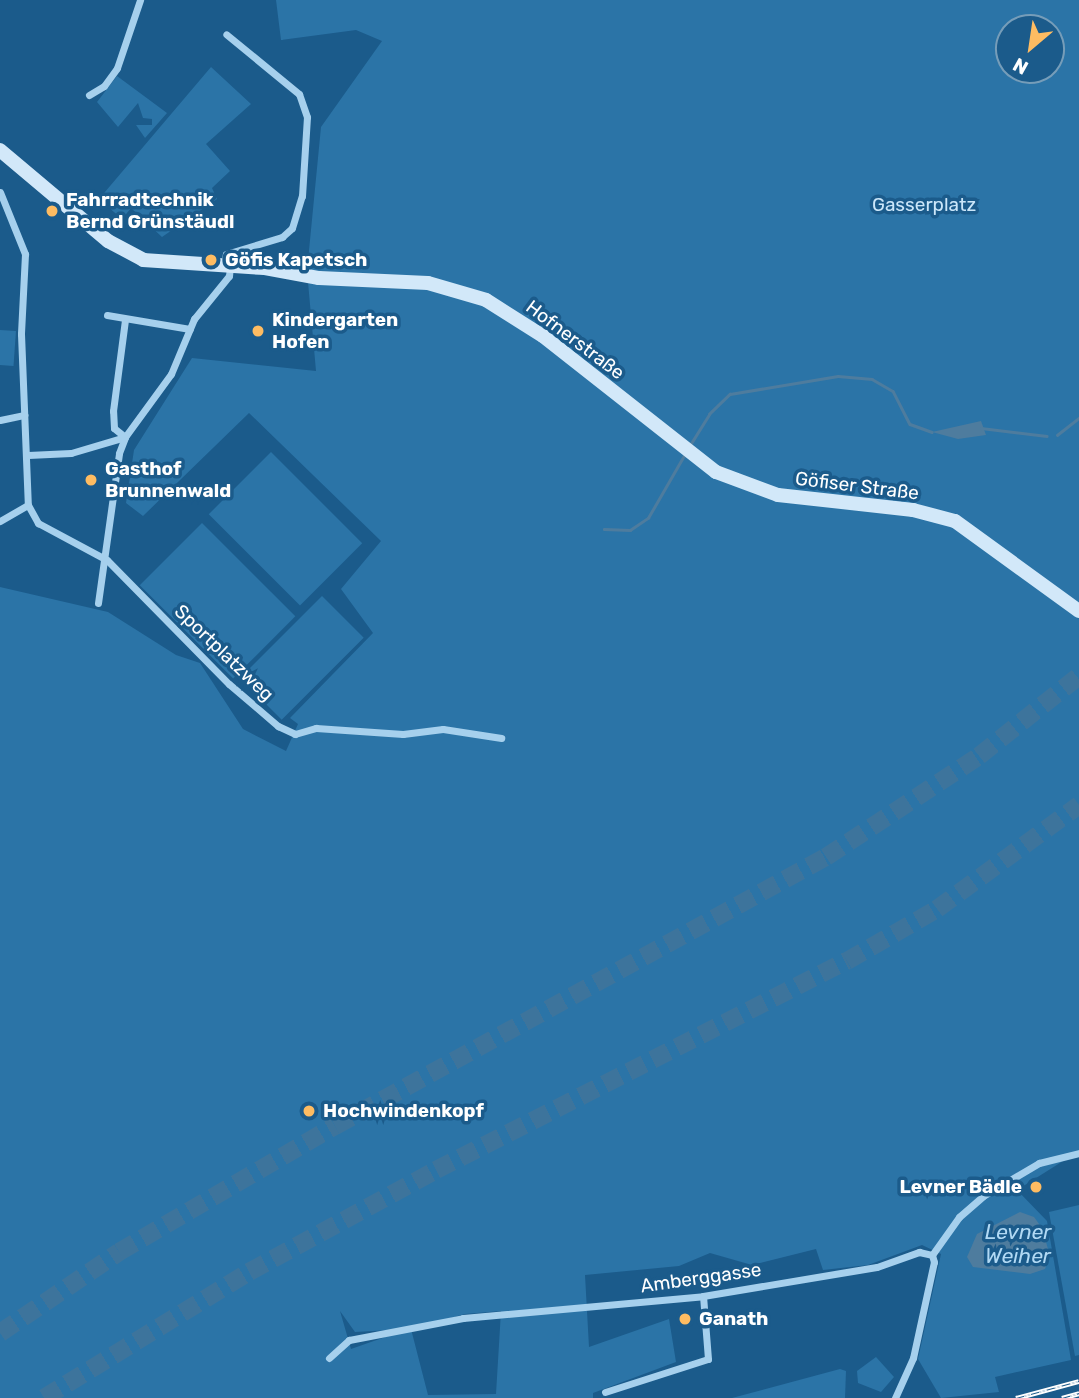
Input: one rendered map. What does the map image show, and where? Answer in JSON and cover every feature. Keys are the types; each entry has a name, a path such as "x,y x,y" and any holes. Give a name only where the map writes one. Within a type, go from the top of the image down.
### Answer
{"main road":[{"name":"Hofnerstraße","path":"0,150 128,254 163,263 286,271 305,269 335,278 428,283 485,300 543,336 694,457"},
{"name":"Göfiser Straße","path":"694,457 716,472 778,495 913,510 955,521 1079,611"}],"street":[{"path":"89,95 104,86 117,68 140,0"},
{"path":"98,603 107,560 118,453 125,438 171,374 201,307 229,276 226,254 282,237 292,228 302,196 307,117 299,94 226,34"},
{"path":"0,192 25,254 24,415 28,455 28,505 0,521"},
{"path":"107,315 190,329"},
{"path":"125,320 113,411 114,428 125,438"},
{"path":"0,419 24,415"},
{"path":"28,455 71,453 125,438"},
{"name":"Sportplatzweg","path":"28,505 48,531 107,560 229,684 278,726 295,734 316,728 403,734 443,729 501,738"},
{"path":"895,1398 913,1358 932,1255 960,1217 984,1196 1039,1163 1079,1153"},
{"name":"Amberggasse","path":"329,1358 349,1340 463,1318 703,1296 877,1267 919,1252 932,1255"},
{"path":"605,1392 708,1359 703,1296"}],"green space":[{"name":"Gasserplatz","path":"276,0 1079,0 1079,1151 1017,1190 1047,1221 1071,1360 995,1377 999,1392 941,1398 918,1359 941,1254 922,1245 868,1265 823,1270 816,1249 752,1265 710,1253 679,1266 585,1275 589,1347 669,1319 676,1362 593,1393 593,1398 0,1398 0,587 108,612 176,655 200,663 243,729 286,751 298,724 290,718 373,633 341,589 381,541 249,413 143,516 126,503 134,450 192,358 316,371 307,271 321,127 382,41 356,30 281,40","holes":["340,1311 355,1332 408,1329 351,1349","501,1311 496,1394 428,1395 411,1329 465,1314"]},
{"path":"211,67 251,104 206,144 230,171 212,188 217,199 162,237 131,208 122,219 99,199"},
{"path":"117,76 167,113 145,138 136,125 152,125 152,119 143,118 138,103 118,127 97,102"},
{"path":"0,330 16,331 14,366 0,365"},
{"path":"271,452 362,543 300,605 209,514"},
{"path":"202,523 295,616 233,679 140,585"},
{"path":"322,596 364,638 282,720 240,678"},
{"path":"1079,1205 1079,1355 1075,1356 1049,1212"},
{"path":"876,1357 894,1377 881,1392 858,1383 857,1371"},
{"path":"840,1369 846,1371 845,1398 732,1398"}],"water":[{"path":"981,421 986,435 958,439 932,432"},
{"name":"Levner Weiher","path":"1020,1212 1034,1217 1042,1228 1050,1256 1045,1269 1030,1274 973,1267 967,1257 977,1234"}],"waterway":[{"path":"690,445 709,414 730,394 838,376 872,379 893,391 910,424 932,432"},
{"path":"1057,435 1079,418"},
{"path":"981,428 1047,436"},
{"path":"604,529 630,530 648,518 685,454"}],"tunnel":[{"path":"0,1333 119,1252 335,1126 826,857 979,756 1079,676"},
{"path":"44,1398 249,1272 436,1170 847,961 937,909 1079,805"}],"railway":[{"path":"1016,1398 1079,1381"},
{"path":"1062,1398 1079,1393"}],"place":[{"name":"Fahrradtechnik Bernd Grünstäudl","path":"52,211"},
{"name":"Göfis Kapetsch","path":"211,260"},
{"name":"Kindergarten Hofen","path":"258,331"},
{"name":"Gasthof Brunnenwald","path":"91,480"},
{"name":"Hochwindenkopf","path":"309,1111"},
{"name":"Levner Bädle","path":"1036,1187"},
{"name":"Ganath","path":"685,1319"}]}
